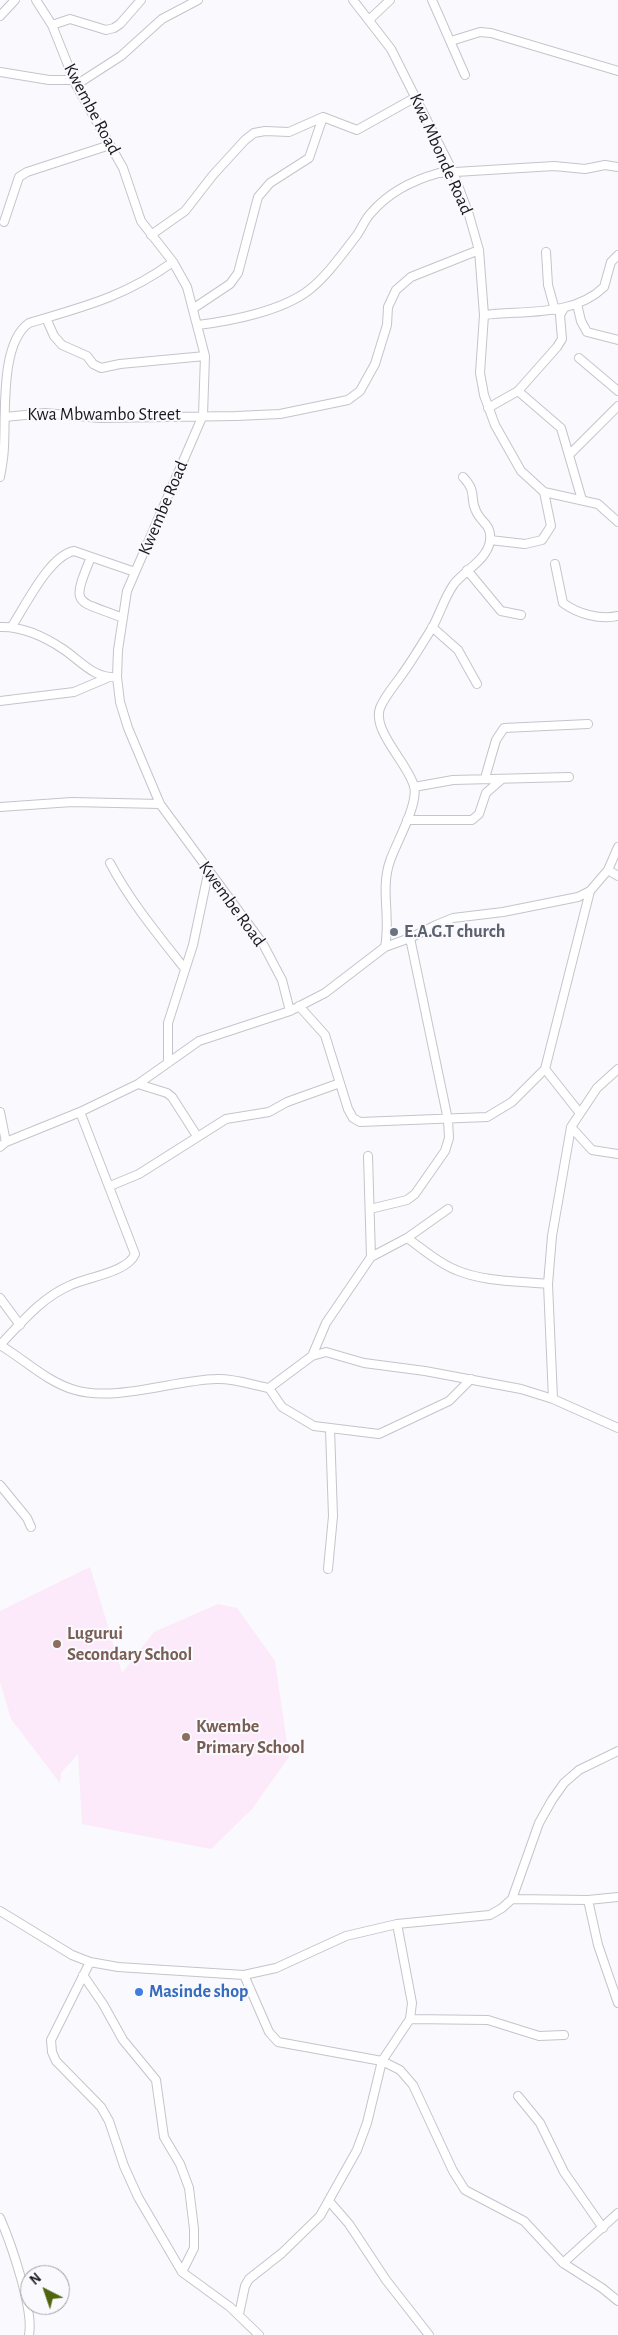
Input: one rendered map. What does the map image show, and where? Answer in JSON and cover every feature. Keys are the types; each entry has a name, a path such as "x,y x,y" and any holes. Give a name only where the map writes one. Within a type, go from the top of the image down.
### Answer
{"street":[{"path":"0,16 15,0"},
{"name":"Kwembe Road","path":"36,0 52,24 75,83 123,168 141,221 173,262 187,287 205,356 203,415 127,591 117,678 120,702 128,728 160,804 262,944 282,980 290,1011"},
{"path":"52,24 70,19 106,30 114,28 120,24 141,0"},
{"path":"0,72 75,83 121,56 162,19 198,0"},
{"name":"Kwa Mbonde Road","path":"353,0 391,49 453,172 469,214 479,250 484,315 480,372 488,408 499,434 521,471 544,492"},
{"path":"369,20 390,0"},
{"path":"432,0 465,74"},
{"path":"451,40 480,32 491,33 618,71"},
{"path":"151,235 185,211 232,154 254,133 265,131 289,132 318,117 324,117 357,130 416,97"},
{"path":"194,308 230,284 238,273 258,197 270,183 309,158 324,117"},
{"path":"4,222 19,177 27,172 110,145"},
{"path":"198,325 234,320 269,309 309,290 357,235 370,214 387,197 405,185 439,173 554,166 585,169 605,165 618,167"},
{"name":"Kwa Mbwambo Street","path":"5,417 45,413 100,418 280,414 354,398 375,364 387,325 388,308 396,290 411,277 479,250"},
{"path":"546,252 548,285 555,310"},
{"path":"484,315 514,311 555,310 577,304 604,287 611,262 618,255"},
{"path":"0,477 4,448 5,417 2,394 18,334 30,323 92,306 118,295 152,277 173,262"},
{"path":"577,304 581,321 587,332 618,340"},
{"path":"488,408 518,391 562,339 560,315 564,308"},
{"path":"46,318 54,336 62,345 87,356 93,364 101,368 120,364 205,356"},
{"path":"579,358 597,376 618,390"},
{"path":"518,391 557,422 564,434 582,500"},
{"path":"569,455 618,406"},
{"path":"385,947 389,918 385,877 407,820 414,787 399,756 383,734 379,714 390,690 432,627 450,591 467,570 482,557 490,540 488,526 476,512 472,487 463,477"},
{"path":"490,540 525,544 542,540 551,526 544,492 598,504 618,522"},
{"path":"12,626 60,556 74,551 135,572"},
{"path":"91,557 78,589 78,596 83,602 123,618"},
{"path":"555,564 560,596 563,603 570,608 600,617 618,616"},
{"path":"467,570 501,611 520,615"},
{"path":"0,627 12,626 46,640 106,678"},
{"path":"432,627 458,650 477,684"},
{"path":"0,700 74,692 106,678 117,678"},
{"path":"485,778 496,740 504,728 588,724"},
{"path":"414,787 453,780 568,777"},
{"path":"407,820 472,820 479,814 486,793 502,779"},
{"path":"0,807 72,802 160,804"},
{"path":"299,1006 325,1036 348,1109 353,1118 360,1122 487,1117 512,1102 544,1069 590,891 608,870 618,847"},
{"path":"110,862 127,892 185,969"},
{"path":"168,1063 168,1022 193,945 209,869"},
{"path":"608,870 618,876"},
{"path":"0,1112 3,1145 80,1112 138,1084 189,1047 209,1036 290,1011 325,993 385,947 454,918 503,912 569,899 590,891"},
{"path":"370,1209 407,1200 415,1194 445,1151 449,1138 448,1120 410,938"},
{"path":"553,1399 548,1284 552,1236 571,1127 579,1112 597,1088 617,1067"},
{"path":"544,1069 579,1112"},
{"path":"110,1186 139,1174 226,1119 269,1112 286,1102 340,1083"},
{"path":"138,1084 167,1093 172,1097 197,1136"},
{"path":"80,1112 135,1254 133,1260 127,1265 70,1285 53,1294 0,1345 37,1371 76,1390 90,1393 166,1387 217,1379 269,1388 282,1407 314,1426 379,1434 448,1401 471,1379"},
{"path":"571,1127 584,1144 592,1150 618,1154"},
{"path":"368,1156 371,1257"},
{"path":"312,1356 326,1323 371,1257 407,1238 448,1209"},
{"path":"407,1238 443,1263 464,1273 484,1278 548,1284"},
{"path":"0,1298 20,1325"},
{"path":"269,1388 318,1352 326,1352 373,1365 471,1379 521,1389 553,1399 618,1428"},
{"path":"328,1570 333,1516 330,1429"},
{"path":"0,1485 27,1518 31,1527"},
{"path":"0,1911 20,1921 72,1954 90,1962 118,1966 244,1974 276,1968 346,1936 397,1924 490,1916 512,1899 540,1823 552,1800 564,1783 579,1770 618,1751"},
{"path":"512,1899 588,1900 618,1897"},
{"path":"588,1900 598,1945 615,1990 618,2004"},
{"path":"238,2314 245,2286 249,2279 282,2253 320,2216 357,2150 367,2123 382,2061 410,2019 412,2003 397,1924"},
{"path":"90,1962 51,2040 52,2052 56,2061 91,2096 105,2114 124,2166 145,2212 182,2272 238,2314 259,2335"},
{"path":"244,1974 269,2032 278,2042 382,2061 400,2070 413,2085 453,2171 465,2190 524,2221 563,2263 602,2288 618,2301"},
{"path":"83,1975 103,2004 122,2040 156,2080 164,2137 180,2164 189,2188 194,2229 194,2248 182,2272"},
{"path":"410,2019 488,2020 539,2036 564,2035"},
{"path":"518,2096 546,2131 564,2172 603,2228"},
{"path":"329,2201 349,2224 386,2280 429,2335"},
{"path":"563,2263 618,2213"},
{"path":"0,2218 13,2254 30,2318 29,2335"}],"shaded area":[{"name":"Kwembe Primary School","path":"90,1567 122,1673 154,1632 218,1604 237,1608 275,1661 289,1757 252,1809 211,1849 82,1824 78,1754 61,1773 60,1783 11,1719 0,1682 0,1611"}],"place":[{"name":"E.A.G.T church","path":"394,932"},
{"name":"Lugurui Secondary School","path":"57,1644"},
{"name":"Kwembe Primary School","path":"186,1737"},
{"name":"Masinde shop","path":"139,1992"}]}
